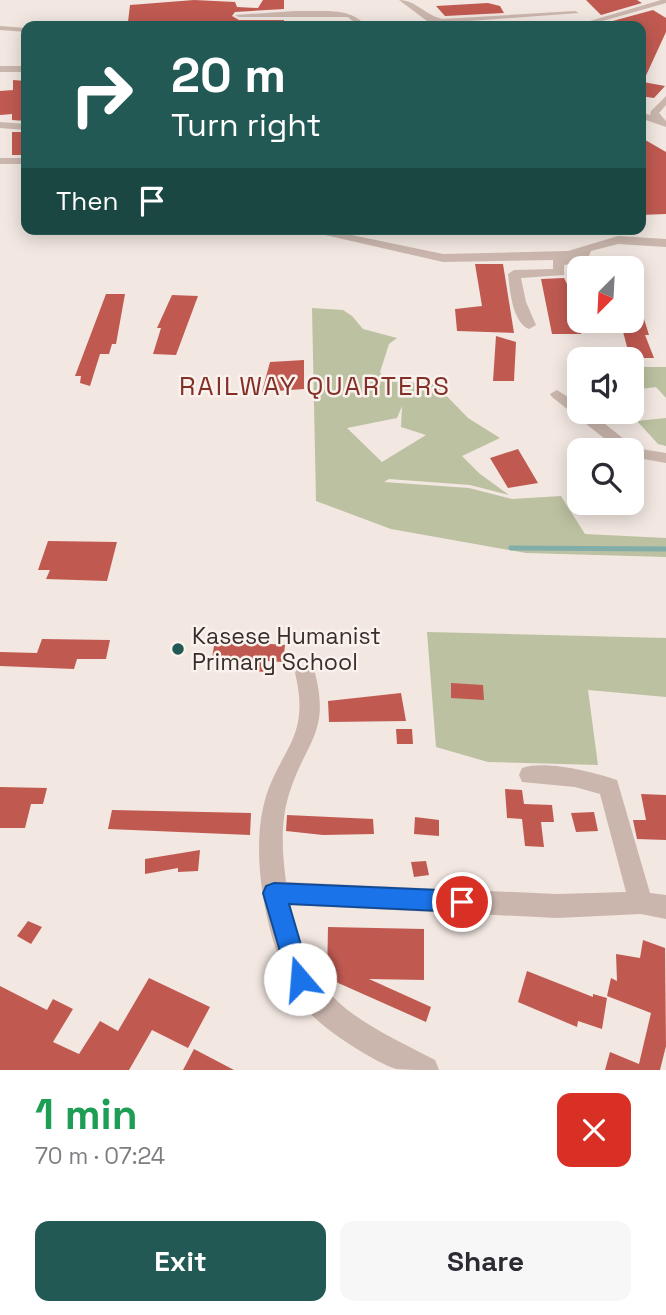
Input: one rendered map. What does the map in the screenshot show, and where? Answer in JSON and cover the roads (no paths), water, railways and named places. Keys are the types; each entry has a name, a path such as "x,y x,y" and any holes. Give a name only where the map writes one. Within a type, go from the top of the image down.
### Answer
{"street":[{"path":"403,0 430,19 443,21 575,13"},
{"path":"596,21 664,3"},
{"path":"568,4 575,13 590,21"},
{"path":"240,21 241,12 348,15 358,21"},
{"path":"0,28 21,30"},
{"path":"0,69 21,69"},
{"path":"662,122 654,113 666,99"},
{"path":"0,125 21,127"},
{"path":"0,161 21,161"},
{"path":"334,235 443,258 570,255 618,240 666,243"},
{"path":"529,325 519,302 514,274 560,272 557,263 583,258 586,249"},
{"path":"557,394 613,438"},
{"path":"644,454 666,458"},
{"path":"305,673 312,692 313,719 273,808 274,893 300,979 318,1004 364,1037 425,1070"},
{"path":"530,775 575,778 608,787 641,904"},
{"path":"274,893 557,906 641,904 666,907"}],"waterway":[{"path":"511,548 666,549"}],"place":[{"name":"Kasese Humanist Primary School","path":"178,649"}],"district":[{"name":"RAILWAY QUARTERS","path":"315,386"}]}
